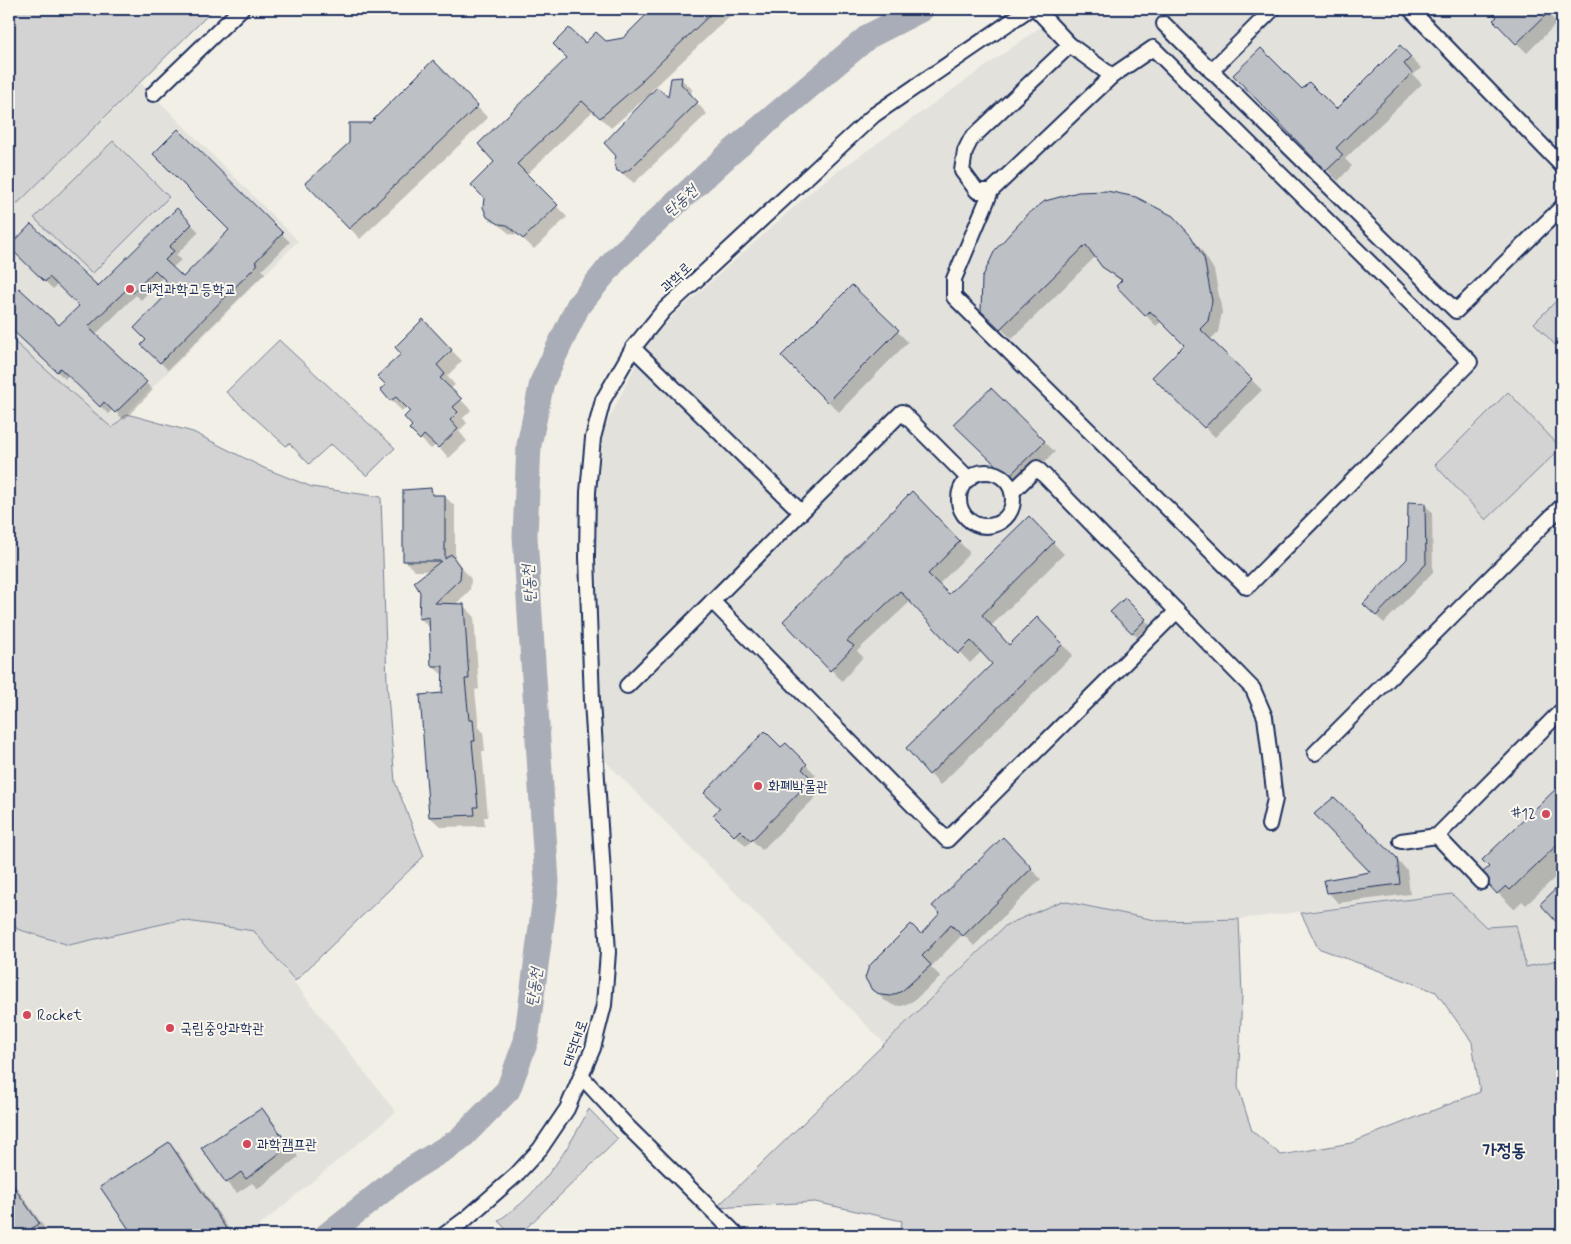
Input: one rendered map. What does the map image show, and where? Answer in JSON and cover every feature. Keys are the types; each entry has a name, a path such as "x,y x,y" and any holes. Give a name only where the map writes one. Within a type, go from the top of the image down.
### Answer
{"lane":[{"path":"153,94 241,9"},
{"name":"과학로","path":"592,701 587,557 588,492 593,438 604,400 633,348 664,310 874,115 1029,9"},
{"path":"1036,9 1070,44 1112,76"},
{"path":"1211,71 1273,9"},
{"path":"1410,9 1562,166"},
{"path":"1164,24 1456,311 1562,207"},
{"path":"991,191 977,191 962,171 965,151 971,139 1070,44"},
{"path":"1153,48 1470,362 1247,587 954,297 954,279 991,191 1112,76 1153,48"},
{"path":"633,348 801,512"},
{"path":"627,686 902,412 969,479"},
{"path":"1012,492 1038,468 1253,689 1265,717 1275,799 1269,824"},
{"path":"981,473 997,474 1009,485 1012,492 1011,510 1006,518 989,526 972,522 961,507 962,489 969,479 981,473"},
{"path":"1315,753 1562,506"},
{"path":"712,602 947,840 1177,612"},
{"name":"대덕대로","path":"444,1235 467,1218 516,1175 540,1149 567,1109 593,1048 604,1005 608,952 592,701"},
{"path":"1402,840 1437,836 1562,710"},
{"path":"1437,836 1481,882"},
{"path":"581,1076 629,1128 736,1235"}],"shaded area":[{"path":"9,9 214,9 9,212"},
{"path":"1066,9 1562,9 1562,959 1526,967 1452,894 1239,919 1160,921 1062,901 1006,925 884,1043 602,758 596,499 604,429 645,346 675,314 816,187"},
{"name":"대전과학고등학교","path":"141,83 298,241 112,428 9,337 9,212"},
{"path":"113,141 169,197 92,274 34,218"},
{"path":"1562,295 1562,352 1534,323"},
{"path":"9,337 112,428 127,414 193,432 264,468 312,487 381,497 387,682 395,782 424,856 295,981 254,931 180,920 69,945 17,929 9,916"},
{"path":"279,340 395,448 367,476 331,444 309,464 289,443 286,446 226,392"},
{"path":"1508,392 1561,448 1486,520 1435,465"},
{"path":"1452,894 1486,927 1516,925 1526,967 1562,959 1562,1235 900,1235 902,1221 815,1202 716,1208 1006,925 1062,901 1160,921 1239,919 1242,995 1238,1087 1252,1131 1281,1155 1351,1143 1480,1092 1472,1042 1436,992 1318,948 1301,913"},
{"name":"국립중앙과학관","path":"9,916 18,929 69,945 180,920 254,931 396,1112 248,1235 9,1235"},
{"path":"589,1109 618,1139 519,1235 512,1235 498,1221 525,1200 547,1176 570,1144"}],"building":[{"path":"652,9 716,9 641,81 643,81 600,118 582,101 517,164 558,205 523,239 507,225 499,224 487,217 483,207 484,198 471,185 494,162 478,144 567,58 553,44 569,28 585,43 596,32 606,41 623,38"},
{"path":"1490,9 1552,9 1516,44 1493,20 1497,17"},
{"path":"1400,45 1411,57 1404,64 1412,73 1336,148 1343,155 1326,171 1233,75 1261,48 1302,89 1309,82 1336,109"},
{"path":"433,60 478,106 349,229 305,183 349,143 349,123 370,123"},
{"path":"682,77 681,84 698,102 630,169 623,173 617,171 614,162 616,156 604,143 657,87 668,97 671,78"},
{"path":"178,129 283,233 255,262 258,264 160,363 141,345 146,340 134,328 173,288 155,270 133,293 128,288 88,327 147,382 115,413 104,402 100,407 60,368 57,372 9,327 9,286 15,292 19,288 59,325 79,306 49,277 45,282 9,247 31,224 98,286 177,208 192,224 169,247 174,251 165,260 183,277 229,230 153,154"},
{"path":"1107,191 1136,197 1173,216 1191,236 1204,258 1212,301 1208,321 1200,329 1252,379 1204,428 1152,377 1184,345 1150,311 1145,316 1116,286 1122,280 1102,267 1086,245 1000,329 981,311 982,278 995,250 1028,214 1045,201 1078,192"},
{"path":"852,285 899,330 827,402 781,356"},
{"path":"423,319 452,350 437,365 445,374 440,378 462,399 453,407 458,412 450,420 458,429 438,448 424,435 420,440 409,429 412,426 404,417 410,411 396,397 390,401 380,389 386,385 377,376 401,354 395,347"},
{"path":"991,388 1045,441 1008,477 953,424"},
{"path":"431,488 432,495 445,495 445,559 451,554 461,568 460,579 435,603 464,604 469,679 465,679 469,720 473,720 475,741 472,741 478,807 474,807 475,815 429,817 420,695 442,693 443,666 431,666 429,617 419,619 420,592 414,582 441,561 403,561 403,490"},
{"path":"912,491 960,541 928,574 949,594 1029,516 1054,542 982,615 1009,645 1037,617 1063,644 929,775 906,748 992,664 971,641 958,654 900,591 847,641 854,646 830,671 783,621"},
{"path":"1408,502 1425,503 1426,564 1376,616 1363,604 1407,559"},
{"path":"1125,598 1146,619 1132,633 1110,612"},
{"name":"화폐박물관","path":"765,731 781,747 786,743 807,764 802,769 812,779 751,841 740,830 734,836 713,815 720,808 704,793"},
{"name":"#12","path":"1562,783 1562,840 1510,890 1506,886 1497,894 1489,885 1489,879 1483,872 1489,867 1482,860"},
{"path":"1334,797 1397,858 1400,884 1327,893 1324,880 1370,872 1314,814"},
{"path":"1003,837 1032,868 963,936 951,925 922,956 931,965 902,991 891,996 881,995 872,990 865,978 869,966 911,924 921,934 940,913 932,906"},
{"path":"1562,883 1562,928 1540,904"},
{"name":"과학캠프관","path":"262,1108 289,1146 246,1179 241,1172 226,1183 201,1148"},
{"path":"169,1142 227,1230 218,1235 133,1235 100,1187"},
{"path":"9,1180 39,1223 23,1235 9,1235"}],"waterway":[{"name":"탄동천","path":"327,1235 405,1173 459,1140 508,1090 526,1041 547,882 525,536 529,445 542,382 578,306 617,258 728,155 869,36 922,9"}],"place":[{"name":"대전과학고등학교","path":"130,289"},
{"name":"화폐박물관","path":"758,786"},
{"name":"#12","path":"1546,814"},
{"name":"Rocket","path":"27,1015"},
{"name":"국립중앙과학관","path":"170,1028"},
{"name":"과학캠프관","path":"247,1144"}],"district":[{"name":"가정동","path":"1504,1150"}]}
